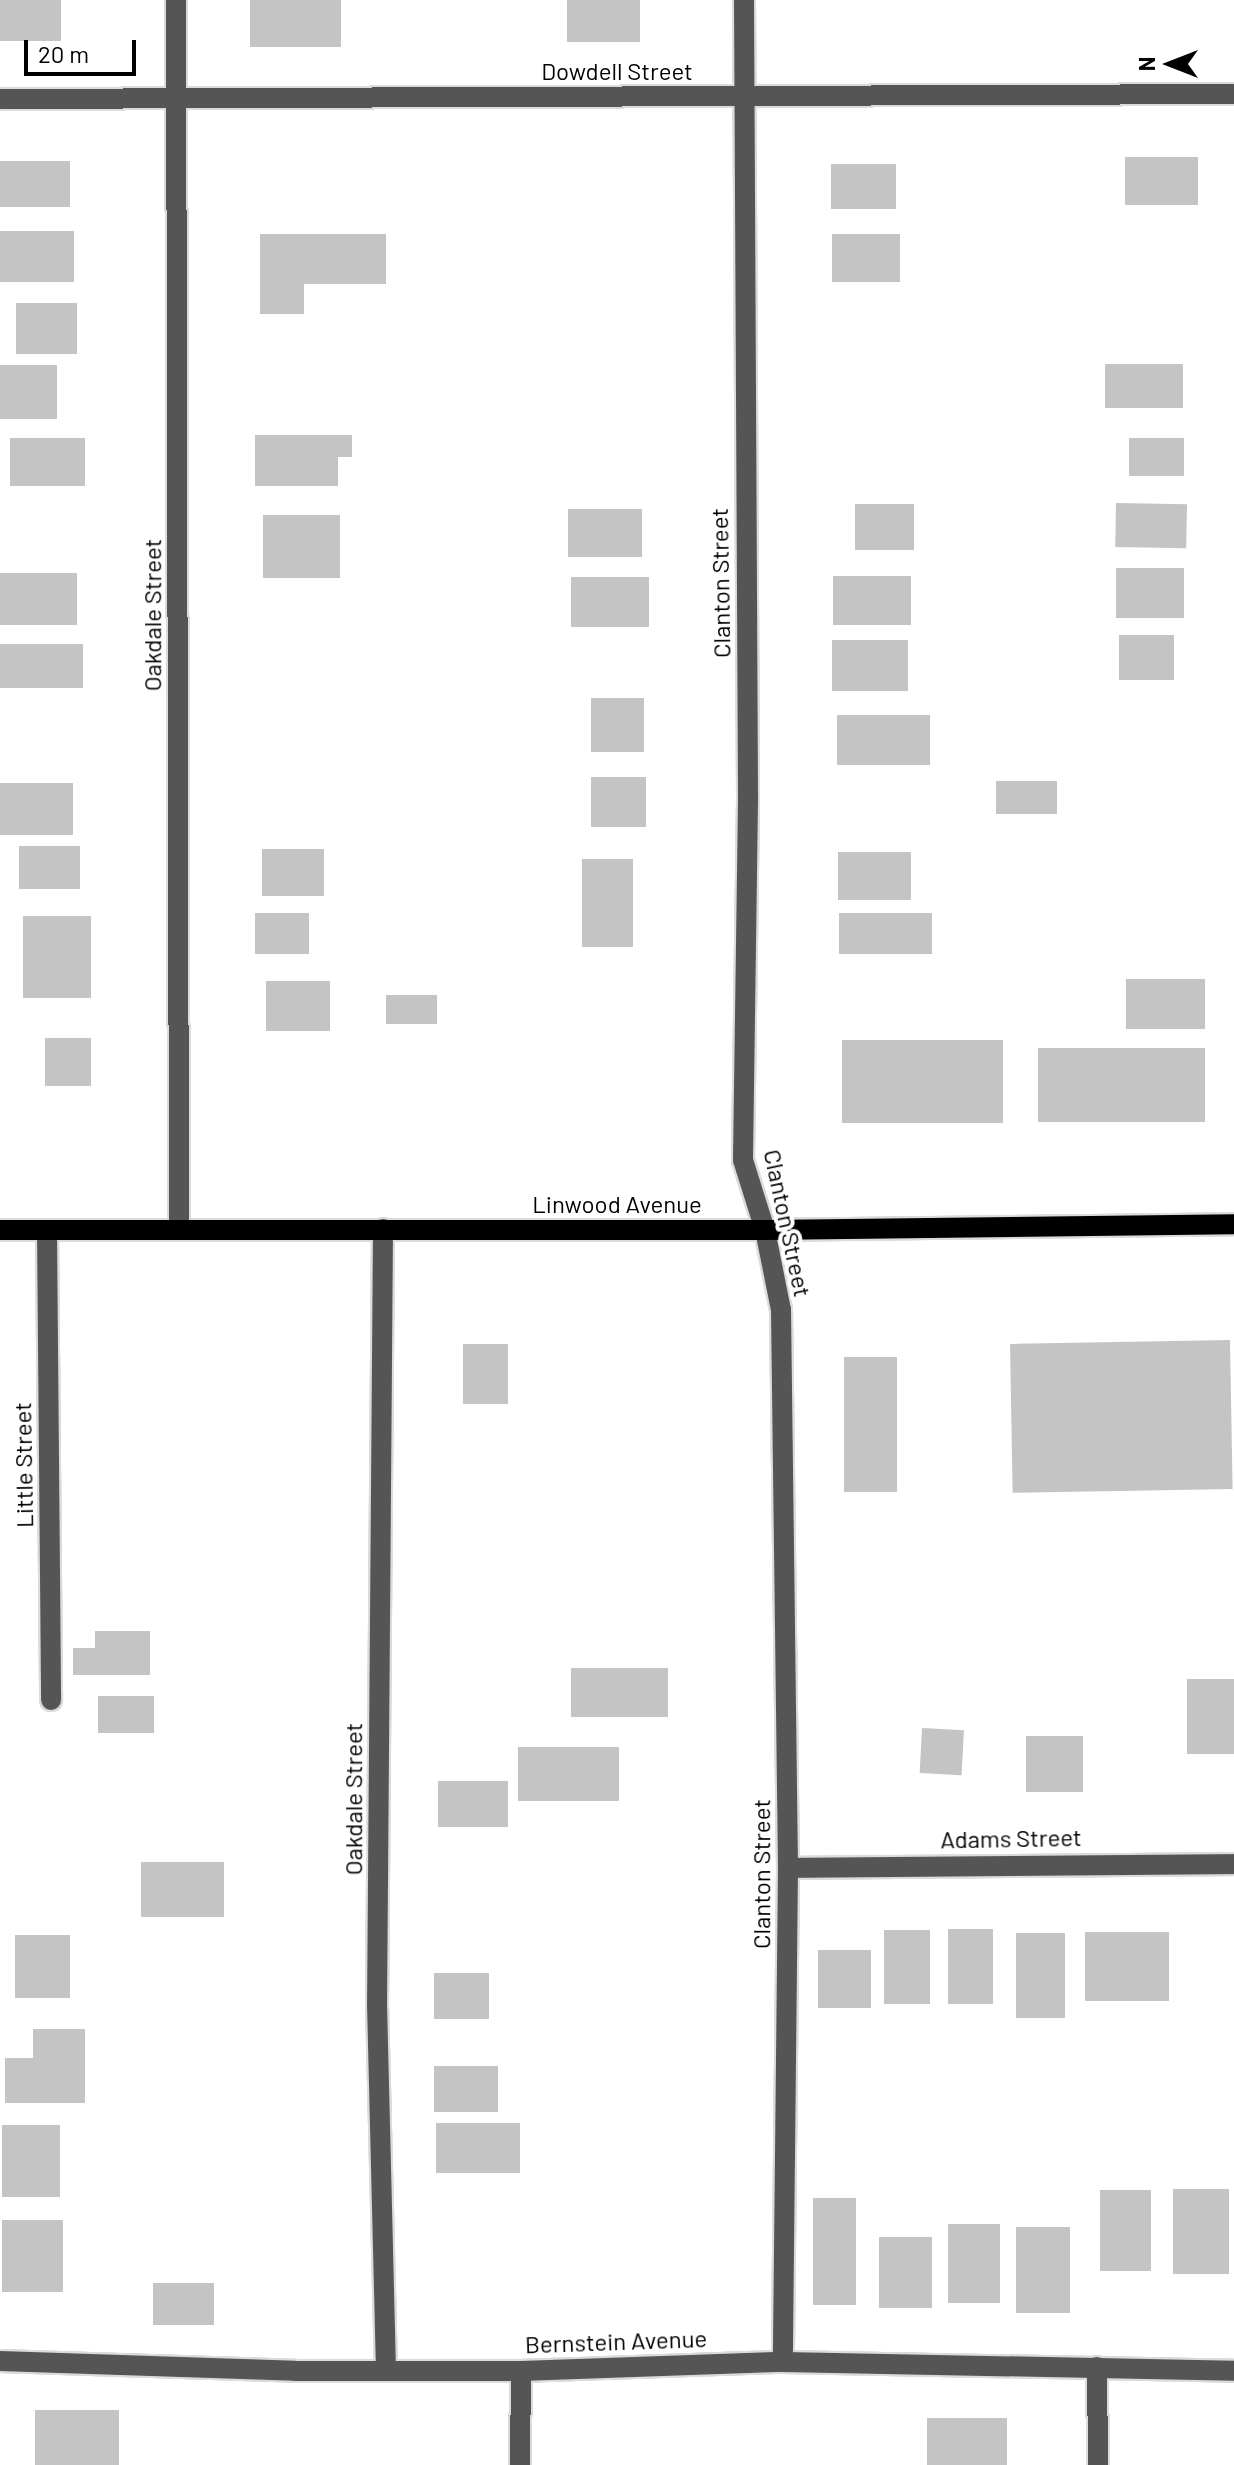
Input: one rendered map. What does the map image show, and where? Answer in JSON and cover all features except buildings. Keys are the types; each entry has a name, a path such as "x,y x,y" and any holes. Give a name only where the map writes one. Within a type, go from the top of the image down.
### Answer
{"main road":[{"name":"Linwood Avenue","path":"0,1230 765,1230 1234,1224"}],"street":[{"name":"Oakdale Street","path":"176,0 179,1230"},
{"name":"Clanton Street","path":"744,0 742,97 748,801 743,1160 765,1230 781,1310 788,1868 783,2362"},
{"name":"Dowdell Street","path":"0,99 1234,94"},
{"name":"Oakdale Street","path":"383,1229 377,2018 386,2370"},
{"name":"Little Street","path":"47,1230 51,1700"},
{"name":"Adams Street","path":"788,1868 1234,1864"},
{"name":"Bernstein Avenue","path":"0,2361 386,2370 521,2371 783,2362 1234,2371"},
{"path":"1097,2367 1098,2465"},
{"path":"520,2465 521,2371"}]}
